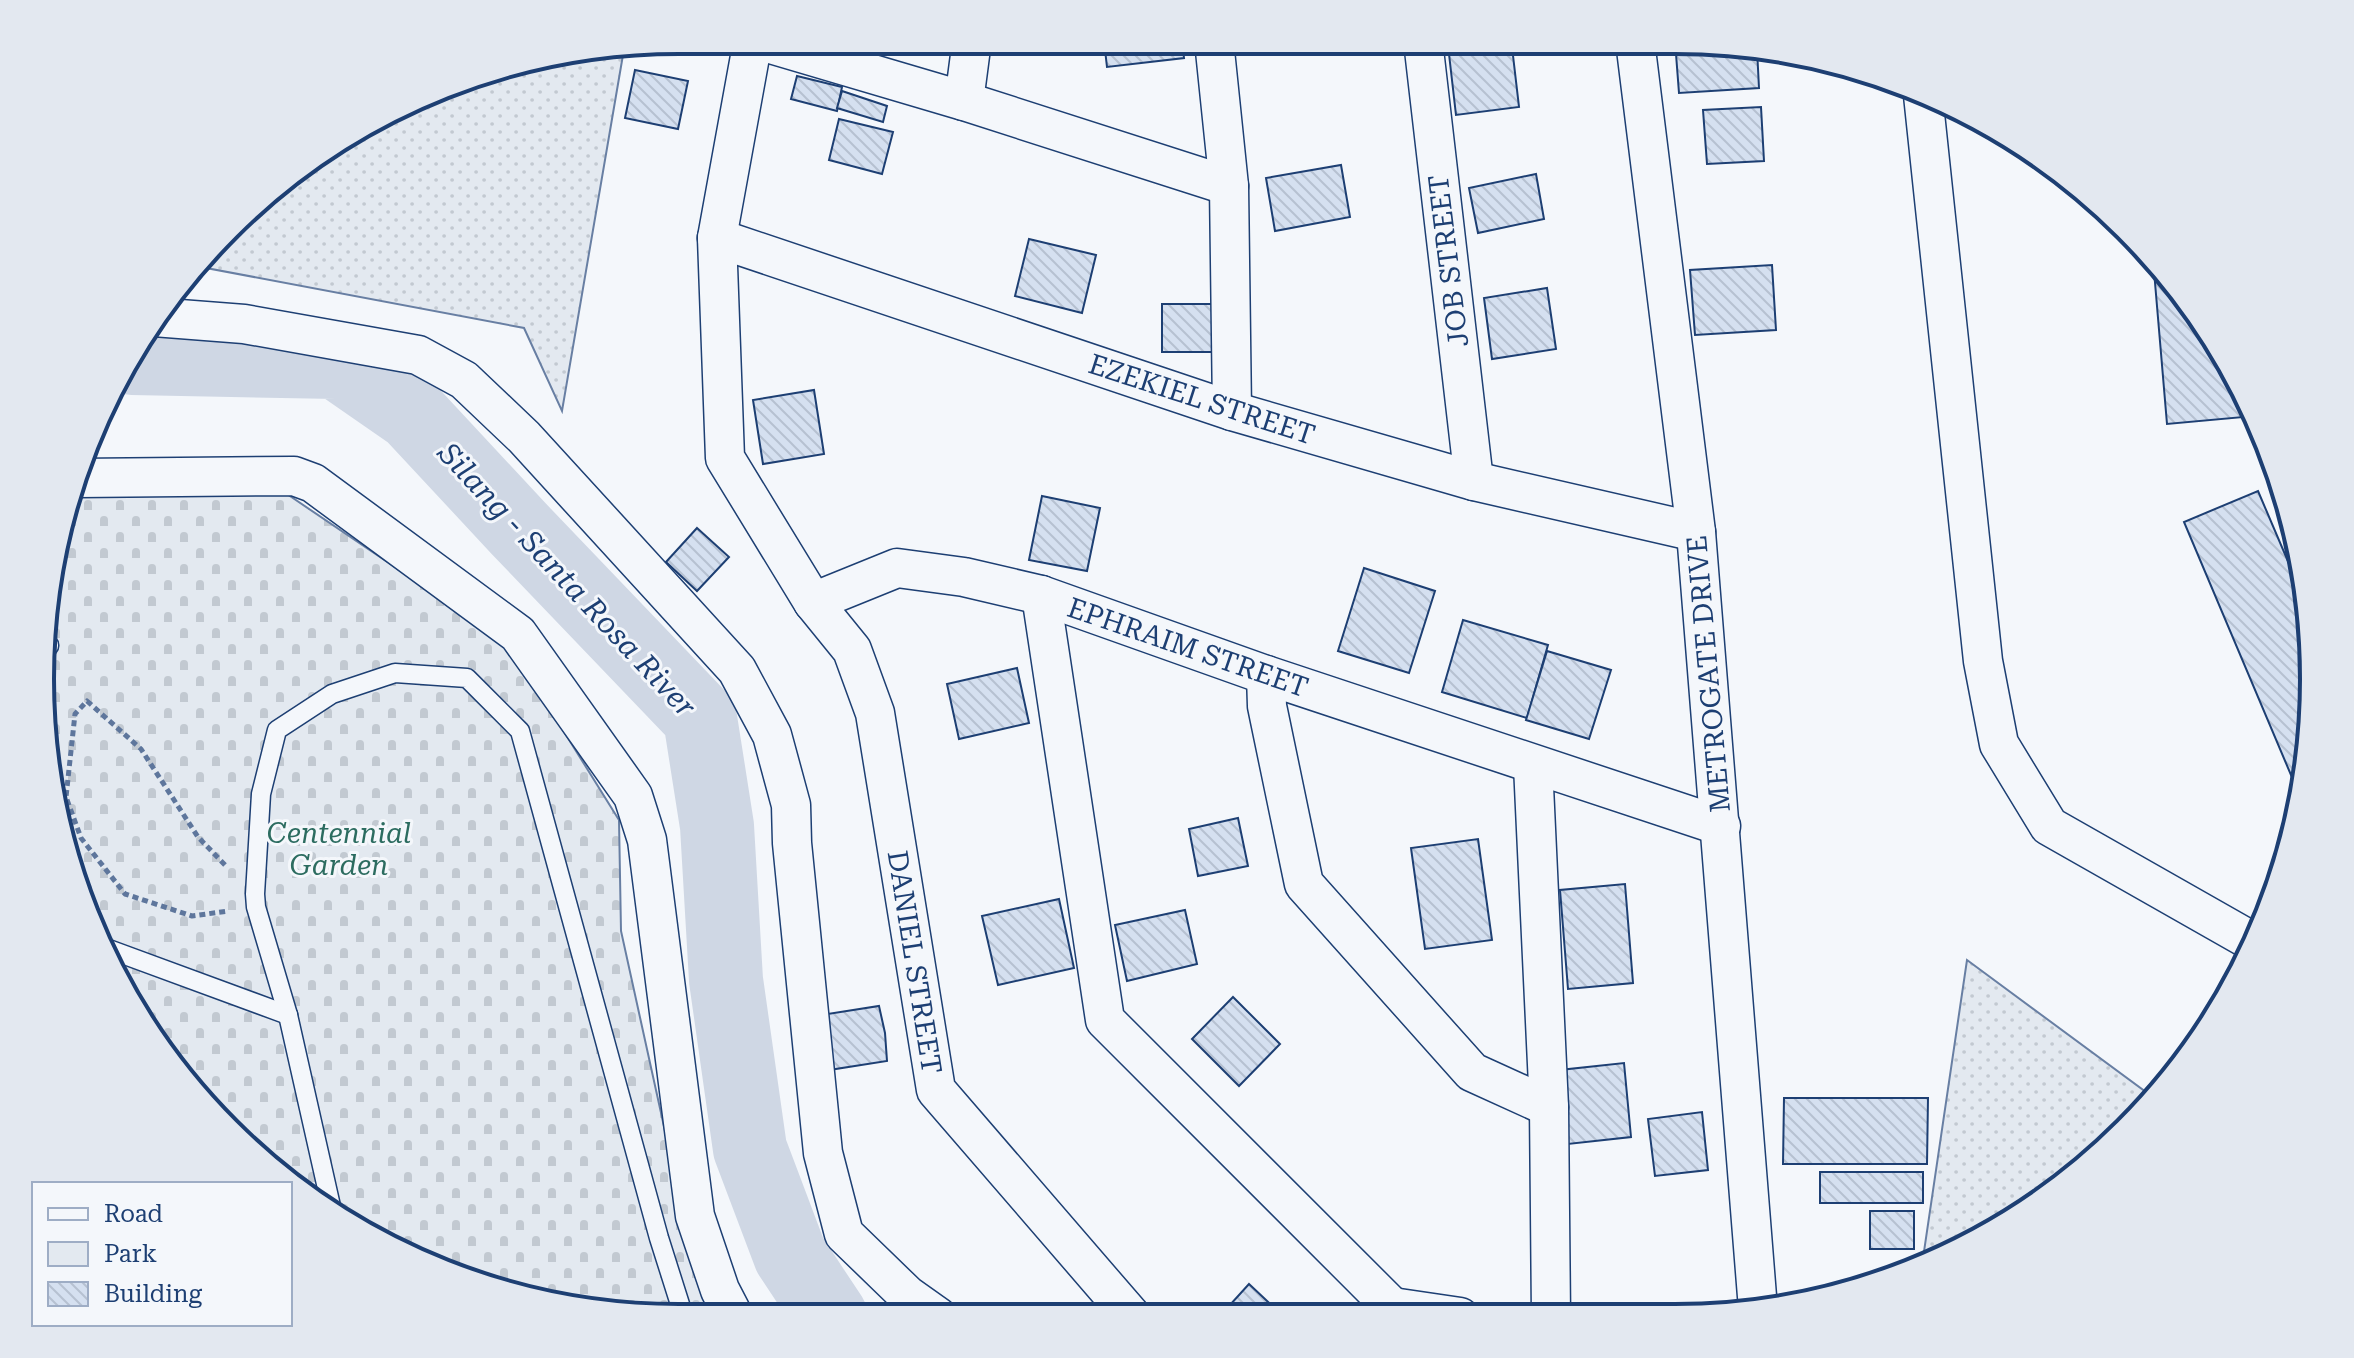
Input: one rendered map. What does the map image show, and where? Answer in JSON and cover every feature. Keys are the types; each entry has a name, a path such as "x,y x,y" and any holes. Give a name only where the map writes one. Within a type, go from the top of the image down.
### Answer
{"street":[{"path":"752,54 717,238 725,458 813,602"},
{"path":"803,54 964,101 1229,186"},
{"path":"964,101 970,54"},
{"path":"1215,54 1229,186 1232,411"},
{"name":"JOB STREET","path":"1425,54 1474,481"},
{"name":"METROGATE DRIVE","path":"1637,54 1696,532 1757,1299"},
{"path":"1924,106 1983,661 1999,744 2049,826 2244,937"},
{"name":"EZEKIEL STREET","path":"717,238 1232,411 1474,481 1696,532"},
{"path":"169,318 244,324 418,355 464,380 524,437 737,670 772,735 791,805 792,843 823,1153 844,1234 920,1304"},
{"path":"87,478 294,476 313,483 518,634 633,796 647,840 695,1216 727,1304"},
{"name":"EPHRAIM STREET","path":"813,602 897,568 964,577 1041,595 1266,675 1721,826"},
{"path":"1041,595 1105,1020 1380,1304"},
{"name":"DANIEL STREET","path":"813,602 852,650 875,713 936,1090 1121,1304"},
{"path":"1266,675 1267,706 1304,884 1472,1072 1549,1107"},
{"path":"1533,765 1549,1107 1551,1304"}],"lane":[{"path":"329,1197 288,1015 256,901 261,794 277,730 332,694 395,673 467,678 520,731 680,1304"},
{"path":"117,952 288,1015"}],"path":[{"path":"87,701 141,749 198,837 256,901 192,916 125,894 81,838 66,797 75,714 87,701"}],"green space":[{"path":"623,56 562,411 524,328 208,268 237,237 299,183 332,159 403,118 478,87 517,75"},
{"name":"Centennial Garden","path":"284,492 510,645 619,820 621,931 685,1222 723,1304 638,1303 557,1292 478,1271 403,1240 332,1199 267,1149 209,1091 183,1059 159,1026 118,955 87,880 66,801 55,720 55,638 66,557 82,495"},
{"path":"1967,960 2145,1091 2087,1149 2022,1199 1951,1240 1924,1252"}],"building":[{"path":"1106,54 1184,54 1184,58 1107,67"},
{"path":"1449,54 1513,54 1519,107 1456,115"},
{"path":"1676,54 1758,59 1759,88 1679,93"},
{"path":"635,70 688,81 678,129 625,118"},
{"path":"797,76 842,87 837,111 791,99"},
{"path":"842,91 887,106 883,122 837,108"},
{"path":"1761,107 1764,161 1707,164 1703,110"},
{"path":"839,119 893,132 882,174 829,160"},
{"path":"1341,165 1350,217 1275,231 1266,178"},
{"path":"1536,174 1544,219 1478,233 1469,188"},
{"path":"1029,239 1096,255 1082,313 1015,296"},
{"path":"1772,265 1776,330 1695,335 1690,270"},
{"path":"2155,279 2195,332 2242,417 2167,424"},
{"path":"1547,288 1556,349 1492,359 1484,298"},
{"path":"1162,304 1215,304 1215,352 1162,352"},
{"path":"814,390 824,454 763,464 753,400"},
{"path":"2258,491 2289,564 2299,638 2300,679 2292,778 2184,522"},
{"path":"1042,496 1100,508 1087,571 1029,560"},
{"path":"697,528 729,557 697,591 666,562"},
{"path":"1364,568 1435,591 1409,673 1338,651"},
{"path":"1463,620 1548,645 1527,718 1442,692"},
{"path":"1547,651 1611,670 1589,739 1526,720"},
{"path":"1017,668 1029,723 959,739 947,684"},
{"path":"1238,818 1248,866 1198,876 1189,829"},
{"path":"1478,839 1492,940 1425,949 1411,848"},
{"path":"1625,884 1633,983 1568,989 1560,890"},
{"path":"1059,899 1074,968 998,985 982,916"},
{"path":"1185,910 1197,964 1127,981 1115,925"},
{"path":"1233,997 1280,1044 1239,1086 1192,1039"},
{"path":"879,1006 887,1061 829,1070 821,1015"},
{"path":"1624,1063 1631,1137 1568,1144 1560,1070"},
{"path":"1784,1098 1928,1098 1927,1164 1783,1164"},
{"path":"1702,1112 1708,1170 1655,1176 1648,1119"},
{"path":"1820,1172 1923,1172 1923,1203 1820,1203"},
{"path":"1870,1211 1914,1211 1914,1249 1870,1249"},
{"path":"1249,1284 1270,1304 1231,1304"}],"waterway":[{"name":"Silang - Santa Rosa River","path":"143,358 337,362 412,414 700,718 717,826 726,980 750,1149 790,1255 822,1304"}]}
